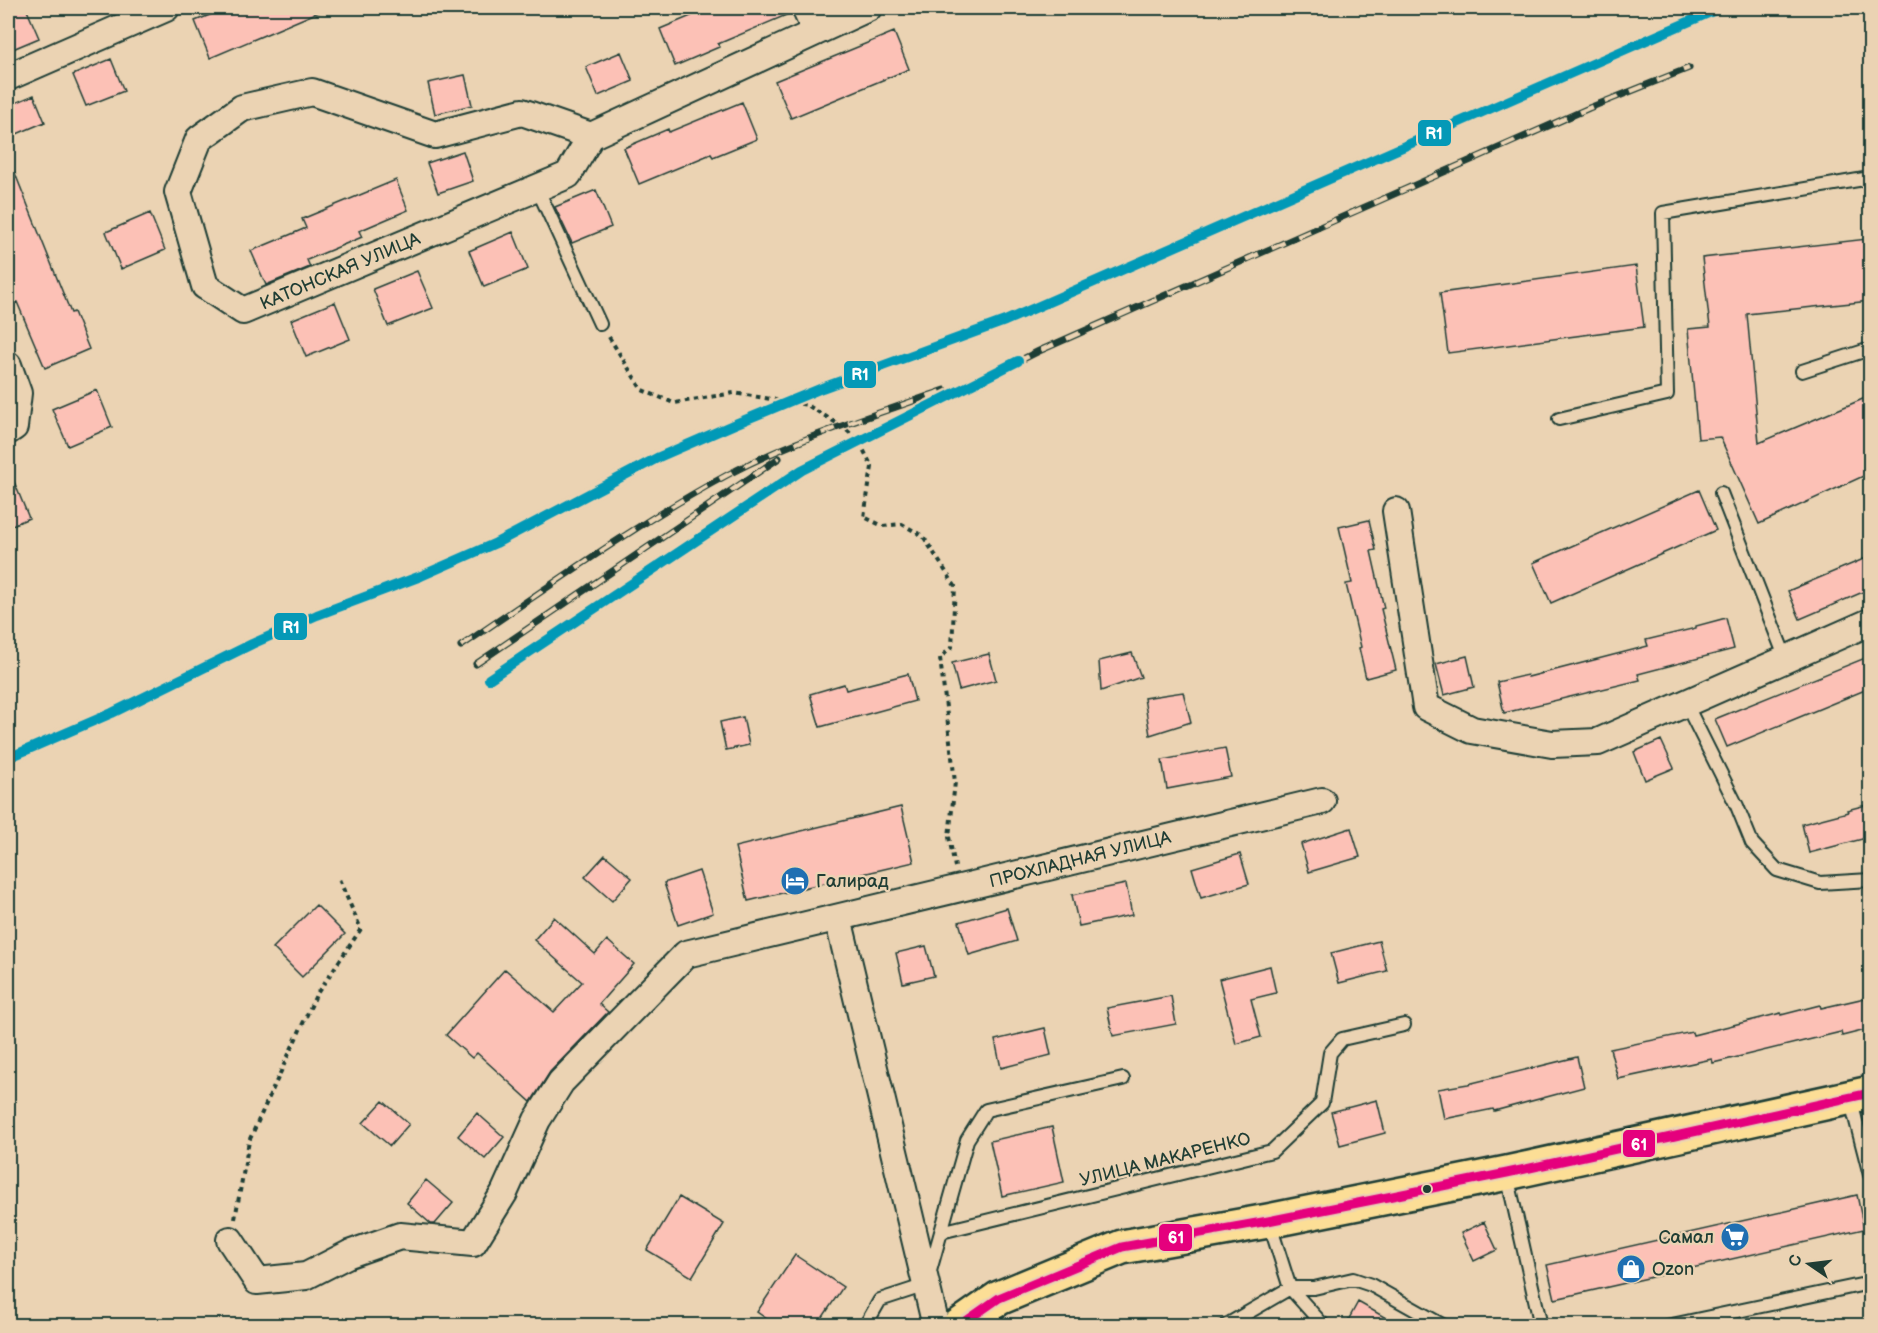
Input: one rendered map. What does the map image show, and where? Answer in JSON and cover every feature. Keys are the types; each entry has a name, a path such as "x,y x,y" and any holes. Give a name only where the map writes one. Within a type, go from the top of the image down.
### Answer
{"highway":[{"path":"959,1326 999,1299 1122,1247 1269,1221 1507,1173 1860,1095"}],"street":[{"path":"8,77 166,8"},
{"path":"805,8 816,32"},
{"path":"591,136 868,8"},
{"name":"КАТОНСКАЯ УЛИЦА","path":"312,92 435,135 522,112 591,136 568,175 243,311 205,286 178,192 199,138 242,108 312,92"},
{"path":"8,365 18,393 14,427 8,431"},
{"path":"1396,511 1426,707 1472,730 1552,744 1598,742 1870,622"},
{"name":"ПРОХЛАДНАЯ УЛИЦА","path":"230,1240 257,1281 306,1276 349,1254 400,1236 473,1243 504,1193 537,1120 561,1082 686,954 1322,801"},
{"path":"838,918 936,1326"}],"lane":[{"path":"1559,419 1667,394 1663,213 1870,177"},
{"path":"537,188 600,324"},
{"path":"1802,371 1870,349"},
{"path":"1721,493 1786,660"},
{"path":"1685,702 1737,806 1752,843 1777,870 1820,883 1870,880"},
{"name":"УЛИЦА МАКАРЕНКО","path":"941,1232 1272,1151 1322,1103 1330,1053 1342,1039 1404,1025"},
{"path":"865,1326 880,1300 926,1286 967,1140 986,1110 1122,1078"},
{"path":"1860,1095 1870,1175"},
{"path":"1507,1173 1541,1326"},
{"path":"1269,1221 1290,1288 1324,1326"},
{"path":"1225,1326 1290,1288 1314,1288 1353,1280 1371,1286 1444,1326"},
{"path":"1667,1326 1870,1283"}],"path":[{"path":"600,324 642,390 674,403 734,393 807,405 843,427 859,441 872,467 864,517 883,526 902,524 923,536 955,586 952,647 940,658 955,782 950,837 959,889"},
{"path":"230,1240 249,1141 316,995 361,929 338,877"}],"building":[{"path":"26,8 39,38 8,51 8,12"},
{"path":"227,8 328,8 210,58 195,21"},
{"path":"710,8 790,8 791,13 718,44 719,47 675,66 660,29"},
{"path":"894,32 909,69 791,118 775,81"},
{"path":"621,52 633,81 598,96 586,67"},
{"path":"111,59 124,91 86,106 73,75"},
{"path":"465,75 472,105 435,114 428,83"},
{"path":"34,95 45,122 12,136 8,124 8,106"},
{"path":"742,102 757,139 713,157 711,154 639,184 624,148"},
{"path":"463,151 473,181 438,193 427,163"},
{"path":"8,156 71,313 74,312 89,349 45,368 8,286"},
{"path":"396,180 408,210 359,231 362,237 307,260 310,267 266,285 251,251 306,228 302,219"},
{"path":"596,190 611,227 572,243 555,207"},
{"path":"150,213 165,250 121,269 106,232"},
{"path":"513,232 528,269 484,287 469,251"},
{"path":"1867,239 1870,301 1747,314 1759,443 1870,396 1870,473 1759,524 1720,437 1698,439 1688,329 1710,327 1702,258"},
{"path":"1636,266 1644,327 1448,353 1440,293"},
{"path":"417,271 433,308 388,326 373,289"},
{"path":"335,302 350,339 306,357 291,320"},
{"path":"97,390 112,427 68,446 52,409"},
{"path":"8,467 29,518 8,527"},
{"path":"1699,490 1716,530 1551,603 1533,563"},
{"path":"1369,520 1376,550 1371,551 1384,608 1381,609 1396,670 1366,678 1346,584 1352,583 1339,527"},
{"path":"1866,558 1870,568 1870,589 1800,619 1788,591"},
{"path":"1726,618 1734,649 1638,674 1640,680 1504,713 1497,682 1527,675 1528,677 1648,646 1646,640"},
{"path":"1132,653 1141,677 1101,691 1099,661"},
{"path":"989,654 996,680 959,690 952,663"},
{"path":"1467,656 1474,687 1444,695 1436,664"},
{"path":"1870,656 1870,688 1727,747 1715,719"},
{"path":"908,674 915,701 820,727 810,694 844,684 846,690"},
{"path":"1183,692 1191,722 1150,735 1144,698"},
{"path":"743,717 749,745 726,750 720,722"},
{"path":"1661,740 1674,768 1645,780 1634,752"},
{"path":"1225,748 1231,777 1167,789 1162,760"},
{"path":"1870,804 1870,837 1809,853 1802,824"},
{"path":"901,807 914,862 748,901 735,847"},
{"path":"1351,828 1360,857 1309,872 1301,844"},
{"path":"1240,854 1249,884 1201,898 1192,868"},
{"path":"605,855 632,878 612,901 585,877"},
{"path":"699,871 713,913 678,925 664,883"},
{"path":"1126,884 1132,915 1079,926 1072,895"},
{"path":"316,905 345,934 302,977 273,948"},
{"path":"1007,908 1017,941 969,955 959,922"},
{"path":"554,917 595,954 607,940 634,964 599,1004 608,1012 550,1072 531,1102 477,1053 472,1058 446,1035 505,969 554,1012 582,982 534,940"},
{"path":"1379,941 1387,971 1339,983 1331,953"},
{"path":"926,946 934,976 903,983 896,953"},
{"path":"1270,966 1276,993 1251,999 1261,1037 1236,1044 1219,979"},
{"path":"1171,996 1176,1024 1113,1036 1107,1008"},
{"path":"1865,998 1870,1029 1842,1036 1841,1032 1713,1063 1712,1059 1618,1079 1610,1049 1692,1032 1693,1035 1781,1013 1781,1015 1820,1005 1821,1008"},
{"path":"1045,1028 1051,1055 1001,1068 995,1040"},
{"path":"1577,1057 1584,1087 1494,1111 1493,1109 1444,1119 1438,1089 1468,1084"},
{"path":"1377,1100 1385,1133 1340,1145 1331,1112"},
{"path":"383,1101 409,1124 390,1146 363,1123"},
{"path":"477,1113 504,1137 485,1159 458,1136"},
{"path":"1052,1127 1064,1182 1002,1196 990,1141"},
{"path":"426,1180 453,1203 435,1224 431,1224 407,1203"},
{"path":"1857,1195 1864,1229 1555,1299 1547,1265"},
{"path":"679,1197 724,1224 692,1277 647,1250"},
{"path":"1484,1222 1497,1250 1474,1261 1461,1233"},
{"path":"795,1255 843,1287 817,1326 777,1326 757,1312"},
{"path":"1358,1302 1400,1326 1345,1326"}],"railway":[{"path":"489,679 802,470 1039,351 1589,108 1689,68"},
{"path":"461,646 626,535 729,474 808,438 945,390"},
{"path":"476,664 779,458"}],"transit line":[{"name":"R1","path":"8,758 112,713 252,644 317,615 421,576 496,543 659,457 822,388 1005,321 1720,8"},
{"name":"R1","path":"489,679 802,470 1018,361"},
{"name":"61","path":"959,1326 999,1298 1122,1247 1268,1221 1507,1173 1870,1093"}],"place":[{"name":"Галирад","path":"795,881"},
{"name":"Самал","path":"1735,1237"},
{"name":"Ozon","path":"1631,1269"}]}
